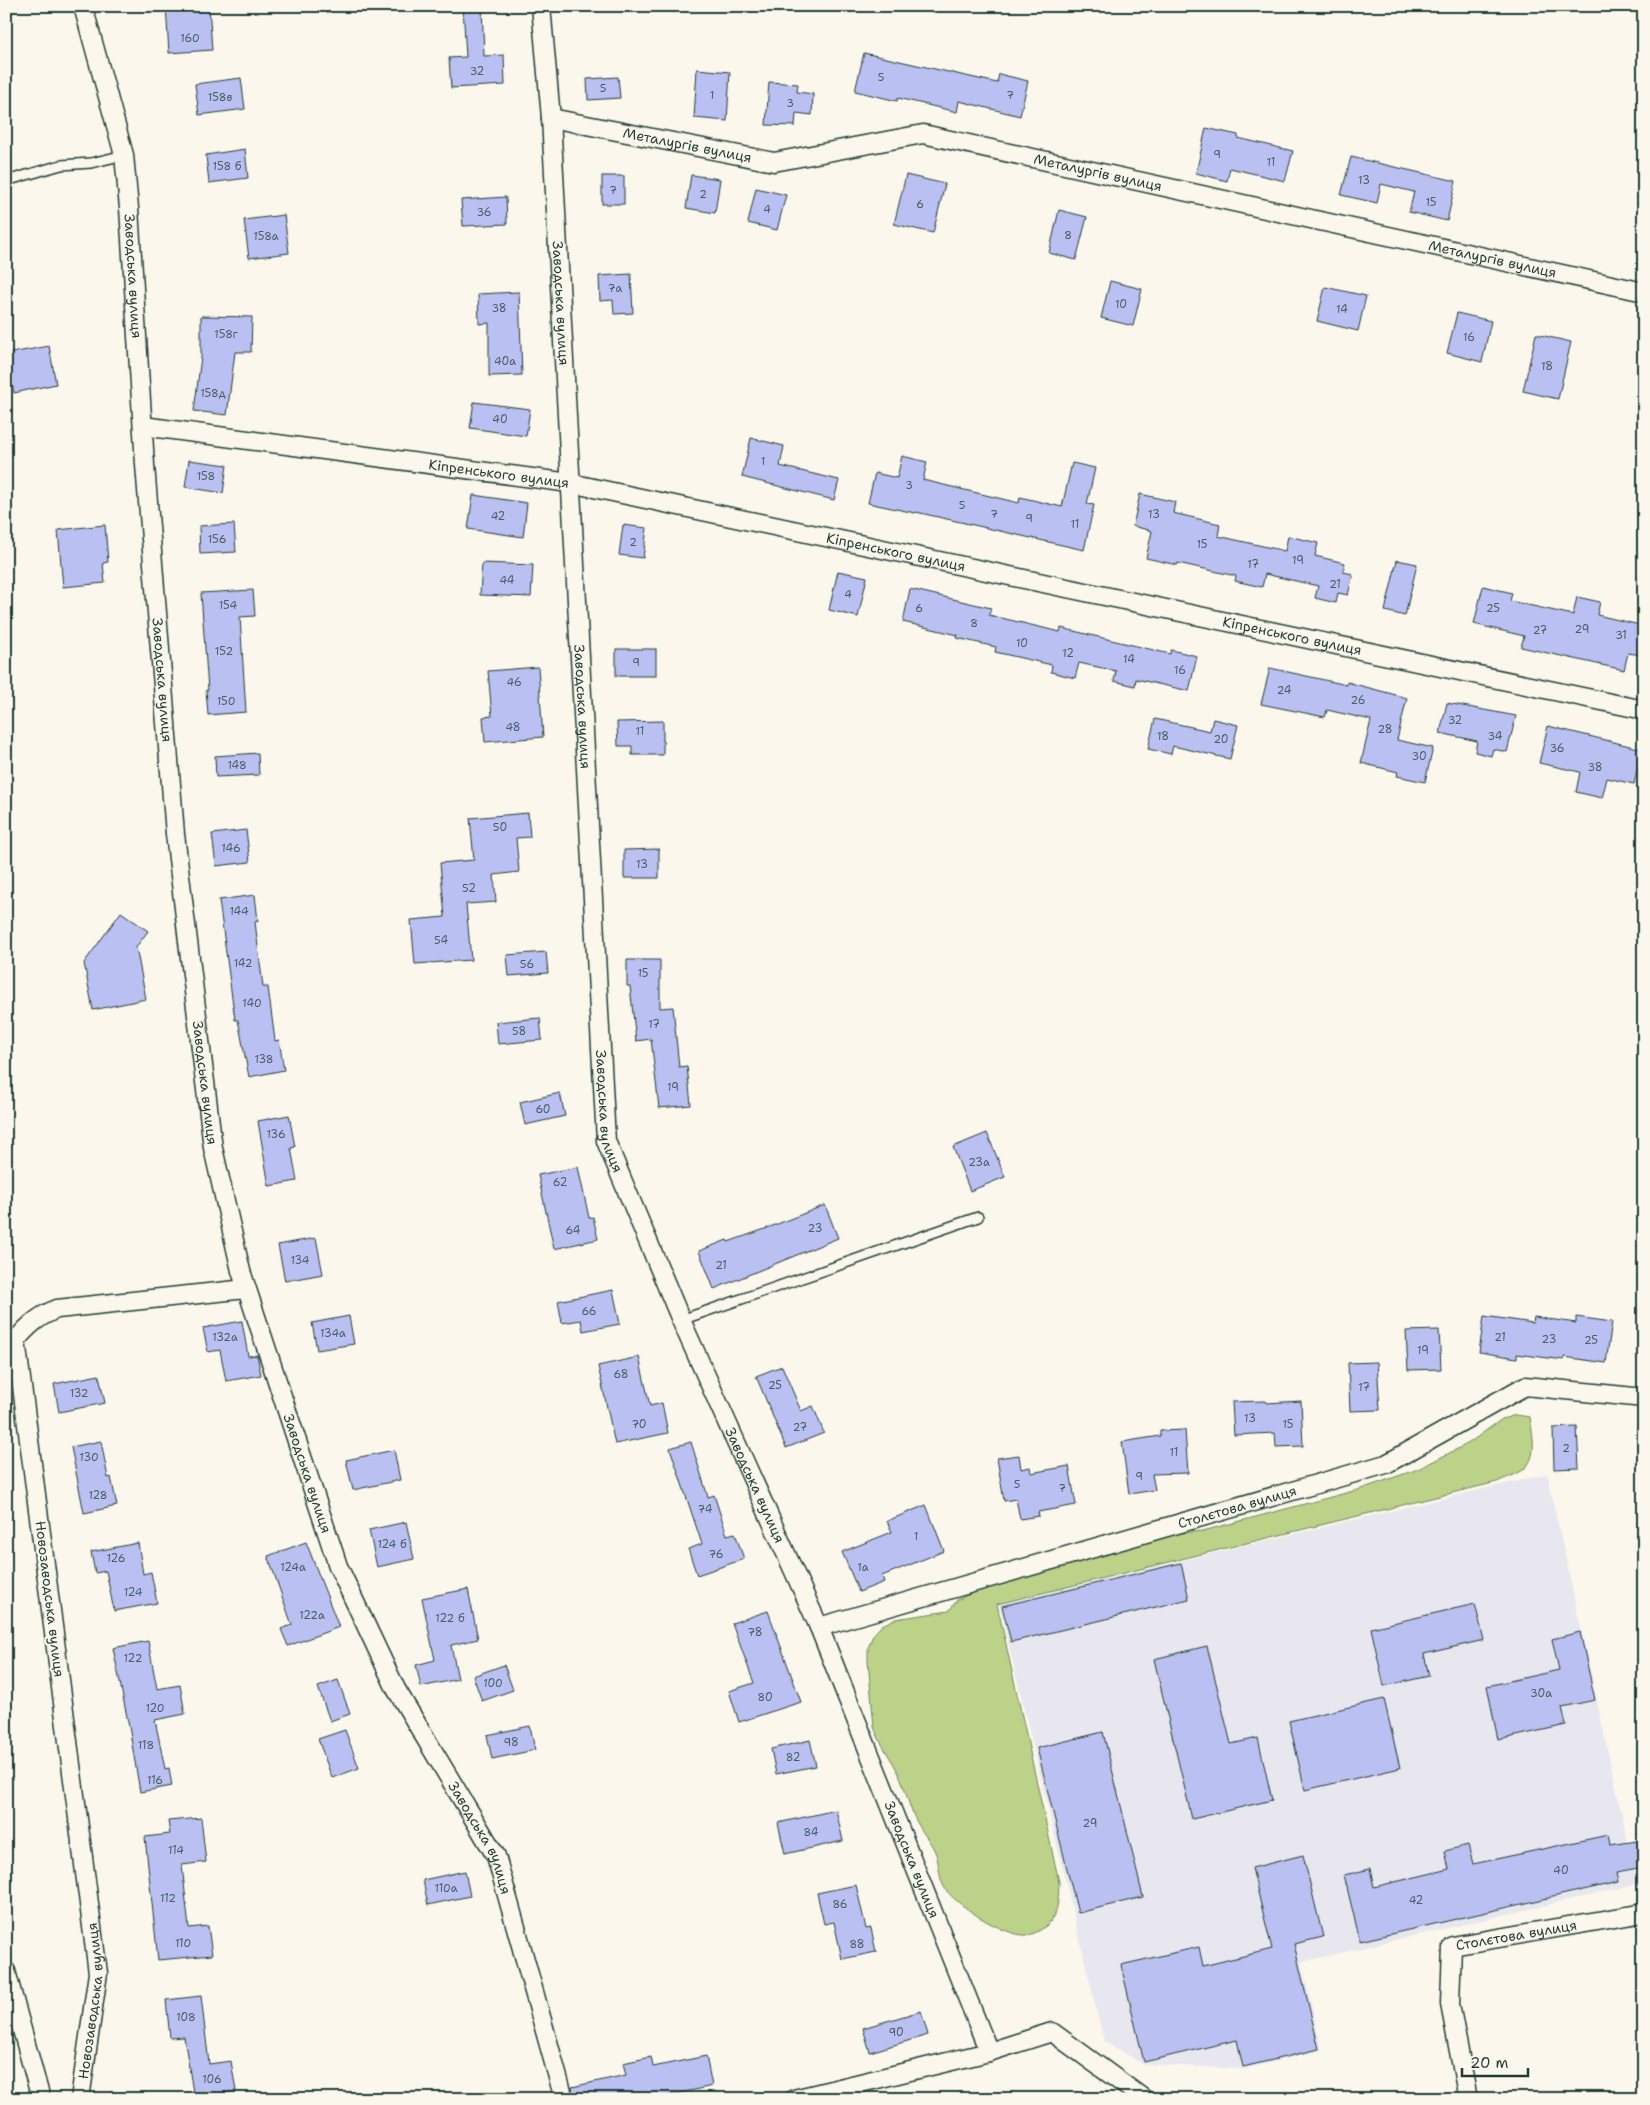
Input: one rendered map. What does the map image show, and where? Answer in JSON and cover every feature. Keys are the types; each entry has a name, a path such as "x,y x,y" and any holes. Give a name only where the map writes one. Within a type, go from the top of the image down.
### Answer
{"street":[{"name":"Заводська вулиця","path":"83,6 124,155 146,475 175,834 215,1158 246,1289 338,1566 396,1689 496,1856 564,2099"},
{"name":"Заводська вулиця","path":"541,6 551,118 606,1142 681,1320 819,1627 989,2052"},
{"name":"Металургів вулиця","path":"551,118 774,162 923,134 1644,292"},
{"name":"Кіпренського вулиця","path":"143,426 570,483 1644,710"},
{"name":"Новозаводська вулиця","path":"80,2099 98,1973 16,1340 29,1324 40,1316 57,1309 246,1289"},
{"name":"Столєтова вулиця","path":"819,1627 1386,1464 1525,1386 1644,1398"},
{"name":"Столєтова вулиця","path":"1468,2099 1450,2004 1452,1946 1644,1913"},
{"path":"6,1971 41,2099"},
{"path":"794,2099 989,2052 1052,2032 1144,2099"}],"lane":[{"path":"6,181 61,165 91,163 124,155"},
{"path":"681,1320 978,1217"}],"shaded area":[{"path":"1547,1474 1637,1884 1301,1962 1322,2050 1244,2069 1143,2064 1104,2041 999,1604"}],"green space":[{"path":"1516,1415 1530,1417 1533,1452 1528,1465 1523,1470 1497,1482 997,1604 1059,1882 1057,1907 1052,1919 1041,1930 1023,1935 1012,1933 986,1921 962,1905 946,1890 934,1850 915,1818 899,1774 874,1727 868,1648 873,1635 882,1625 895,1619 949,1611 957,1600 970,1594 1119,1546 1159,1535 1203,1531 1361,1489 1418,1469 1469,1443 1502,1419"}],"building":[{"path":"166,6 209,6 212,50 169,53"},
{"path":"463,6 482,6 484,56 504,55 505,85 451,88 449,58 466,57"},
{"path":"864,53 997,83 999,74 1028,81 1020,116 959,101 957,112 898,98 897,101 855,91"},
{"path":"697,69 730,72 727,121 694,118"},
{"path":"618,77 620,98 588,100 587,79"},
{"path":"241,78 245,109 199,115 195,84"},
{"path":"769,82 798,84 797,92 813,94 812,115 796,113 795,126 766,125"},
{"path":"1206,128 1293,151 1285,181 1230,168 1227,181 1196,173"},
{"path":"245,149 248,178 209,183 206,155"},
{"path":"1351,157 1456,181 1447,221 1409,212 1414,192 1381,184 1377,203 1341,195"},
{"path":"691,175 720,179 715,213 686,208"},
{"path":"906,175 945,184 933,233 894,224"},
{"path":"602,176 624,176 624,204 602,204"},
{"path":"756,188 786,195 777,230 748,223"},
{"path":"506,197 507,224 463,226 461,200"},
{"path":"1059,210 1087,217 1076,260 1049,253"},
{"path":"284,215 289,253 249,258 244,220"},
{"path":"631,274 633,313 614,314 613,300 600,301 599,276"},
{"path":"1110,281 1142,289 1133,326 1101,318"},
{"path":"1325,287 1366,296 1358,331 1317,321"},
{"path":"519,292 522,375 489,376 489,323 479,324 478,294"},
{"path":"1457,313 1491,321 1482,362 1447,353"},
{"path":"201,316 252,317 251,352 235,352 227,415 194,411 201,357"},
{"path":"1536,334 1571,342 1558,399 1523,391"},
{"path":"49,346 56,384 14,393 6,354"},
{"path":"474,402 530,409 526,436 470,428"},
{"path":"751,438 784,446 780,466 839,480 834,500 742,477"},
{"path":"902,456 927,462 923,480 1019,503 1020,497 1062,507 1072,463 1095,468 1087,504 1094,505 1084,550 868,503 875,473 897,478"},
{"path":"189,460 227,465 223,493 185,487"},
{"path":"1140,494 1175,502 1173,513 1220,524 1218,536 1285,551 1288,536 1318,543 1315,556 1345,563 1343,572 1353,574 1348,595 1338,593 1336,603 1315,598 1318,586 1265,574 1262,587 1235,581 1236,576 1146,558 1152,531 1133,526"},
{"path":"473,495 527,503 523,537 468,529"},
{"path":"234,524 236,552 200,554 199,526"},
{"path":"105,525 108,562 103,563 105,583 63,587 58,530"},
{"path":"623,525 647,528 643,558 619,555"},
{"path":"1397,560 1417,564 1405,616 1385,611"},
{"path":"482,563 533,565 531,597 480,595"},
{"path":"838,571 867,577 858,617 829,610"},
{"path":"1483,586 1512,593 1510,601 1573,615 1577,597 1600,602 1597,615 1644,626 1644,644 1641,655 1628,653 1624,670 1521,647 1524,636 1474,624"},
{"path":"910,589 991,608 989,615 1060,632 1061,628 1170,654 1171,650 1197,656 1189,691 1136,679 1135,686 1114,681 1116,671 1079,663 1075,678 1051,672 1052,665 995,652 996,647 957,638 958,635 903,622"},
{"path":"253,590 255,616 240,617 246,712 208,715 201,593"},
{"path":"616,649 656,649 656,676 616,676"},
{"path":"538,667 543,737 485,742 483,717 492,716 488,671"},
{"path":"1270,668 1347,685 1347,682 1407,698 1397,740 1433,748 1425,782 1397,776 1398,772 1361,763 1371,720 1327,710 1325,717 1261,704"},
{"path":"1447,703 1516,716 1507,752 1493,749 1491,756 1475,752 1477,741 1440,733"},
{"path":"1155,719 1210,731 1213,719 1238,725 1230,759 1173,746 1171,754 1148,749"},
{"path":"663,721 663,755 632,755 632,746 618,746 617,722"},
{"path":"1548,726 1642,749 1634,784 1607,778 1602,798 1576,792 1580,772 1539,763"},
{"path":"258,753 259,775 216,777 215,756"},
{"path":"528,813 530,837 516,838 519,872 494,875 496,902 466,904 471,960 415,964 411,920 445,917 440,863 474,860 470,818"},
{"path":"246,830 250,862 216,866 212,834"},
{"path":"659,849 659,878 624,878 624,850"},
{"path":"255,895 258,921 255,922 263,987 268,987 275,1041 279,1040 284,1070 249,1077 238,1020 235,1020 219,900"},
{"path":"121,912 148,931 136,947 146,999 93,1010 84,963"},
{"path":"546,952 548,973 509,976 507,955"},
{"path":"627,960 660,960 660,1008 673,1007 679,1067 687,1066 691,1105 659,1108 651,1039 636,1041 630,986 627,986"},
{"path":"540,1018 542,1040 498,1044 496,1022"},
{"path":"560,1093 565,1116 525,1125 520,1102"},
{"path":"289,1115 295,1147 291,1148 297,1181 269,1186 258,1121"},
{"path":"987,1133 1005,1177 970,1191 953,1147"},
{"path":"578,1167 589,1218 593,1217 598,1239 554,1249 538,1175"},
{"path":"825,1205 838,1238 714,1289 699,1251 727,1240 728,1242 765,1229"},
{"path":"316,1238 323,1274 285,1281 278,1245"},
{"path":"613,1290 620,1324 583,1331 581,1320 562,1323 558,1301"},
{"path":"349,1316 354,1344 317,1350 312,1323"},
{"path":"1484,1316 1533,1323 1534,1317 1576,1323 1576,1317 1612,1322 1606,1363 1564,1357 1564,1360 1517,1354 1517,1358 1479,1352"},
{"path":"242,1321 248,1356 257,1355 261,1375 226,1381 220,1350 208,1352 203,1328"},
{"path":"1439,1330 1441,1369 1408,1370 1406,1331"},
{"path":"639,1357 650,1406 662,1403 668,1433 615,1444 598,1366"},
{"path":"1377,1362 1380,1410 1350,1411 1348,1363"},
{"path":"782,1366 801,1411 813,1406 824,1433 786,1448 756,1376"},
{"path":"99,1375 105,1403 59,1412 54,1384"},
{"path":"1265,1401 1266,1403 1301,1401 1303,1446 1276,1447 1275,1433 1234,1435 1232,1402"},
{"path":"1577,1427 1579,1468 1554,1469 1553,1428"},
{"path":"1185,1430 1188,1473 1152,1474 1155,1490 1129,1494 1122,1442 1160,1436 1160,1431"},
{"path":"101,1441 108,1478 111,1477 117,1506 84,1513 71,1447"},
{"path":"691,1442 708,1497 714,1495 727,1535 735,1533 744,1559 697,1575 688,1549 702,1544 670,1448"},
{"path":"394,1450 400,1480 353,1490 346,1460"},
{"path":"1019,1455 1021,1469 1030,1467 1031,1473 1069,1466 1076,1505 1038,1512 1039,1516 1020,1519 1016,1499 1004,1501 997,1458"},
{"path":"926,1505 944,1551 882,1576 884,1582 859,1592 842,1552 892,1532 887,1521"},
{"path":"406,1522 414,1559 377,1567 369,1530"},
{"path":"306,1542 339,1627 288,1646 281,1629 292,1625 268,1556"},
{"path":"138,1543 143,1574 151,1572 157,1603 114,1611 106,1571 95,1573 91,1552"},
{"path":"1181,1563 1189,1599 1011,1642 1002,1606"},
{"path":"468,1589 478,1639 451,1645 458,1679 421,1687 416,1665 435,1660 422,1598"},
{"path":"1475,1604 1484,1640 1424,1654 1429,1676 1384,1686 1371,1628"},
{"path":"768,1611 801,1702 739,1722 729,1691 754,1683 732,1623"},
{"path":"1580,1632 1595,1700 1562,1707 1566,1725 1498,1740 1487,1686 1559,1670 1552,1639"},
{"path":"148,1641 157,1689 180,1685 185,1714 155,1720 165,1769 169,1768 172,1786 140,1792 113,1648"},
{"path":"1207,1646 1231,1744 1258,1738 1272,1800 1192,1819 1154,1659"},
{"path":"504,1665 513,1690 482,1701 473,1676"},
{"path":"338,1680 350,1714 330,1721 318,1687"},
{"path":"1384,1699 1400,1768 1305,1790 1289,1721"},
{"path":"530,1726 535,1750 492,1759 487,1735"},
{"path":"345,1730 359,1768 332,1778 318,1739"},
{"path":"1103,1732 1143,1897 1078,1913 1037,1748"},
{"path":"810,1740 816,1766 776,1774 771,1749"},
{"path":"836,1810 843,1841 785,1854 778,1823"},
{"path":"201,1818 206,1862 182,1865 189,1928 208,1926 212,1955 158,1960 145,1837 170,1834 168,1821"},
{"path":"1608,1835 1610,1845 1644,1840 1644,1868 1616,1873 1618,1882 1360,1941 1344,1875 1370,1869 1374,1887 1449,1869 1445,1851 1468,1845 1473,1864"},
{"path":"1303,1855 1323,1937 1294,1944 1319,2049 1243,2067 1237,2040 1144,2062 1121,1965 1199,1947 1203,1966 1272,1949 1252,1868"},
{"path":"465,1871 470,1896 428,1905 423,1880"},
{"path":"856,1885 866,1929 871,1928 876,1952 842,1959 834,1922 824,1924 817,1893"},
{"path":"201,1996 209,2064 231,2061 236,2091 194,2098 184,2037 170,2038 166,2000"},
{"path":"921,2011 928,2035 870,2052 863,2028"},
{"path":"706,2056 712,2086 653,2099 574,2099 572,2087 626,2075 623,2063 651,2057 653,2067"}]}
